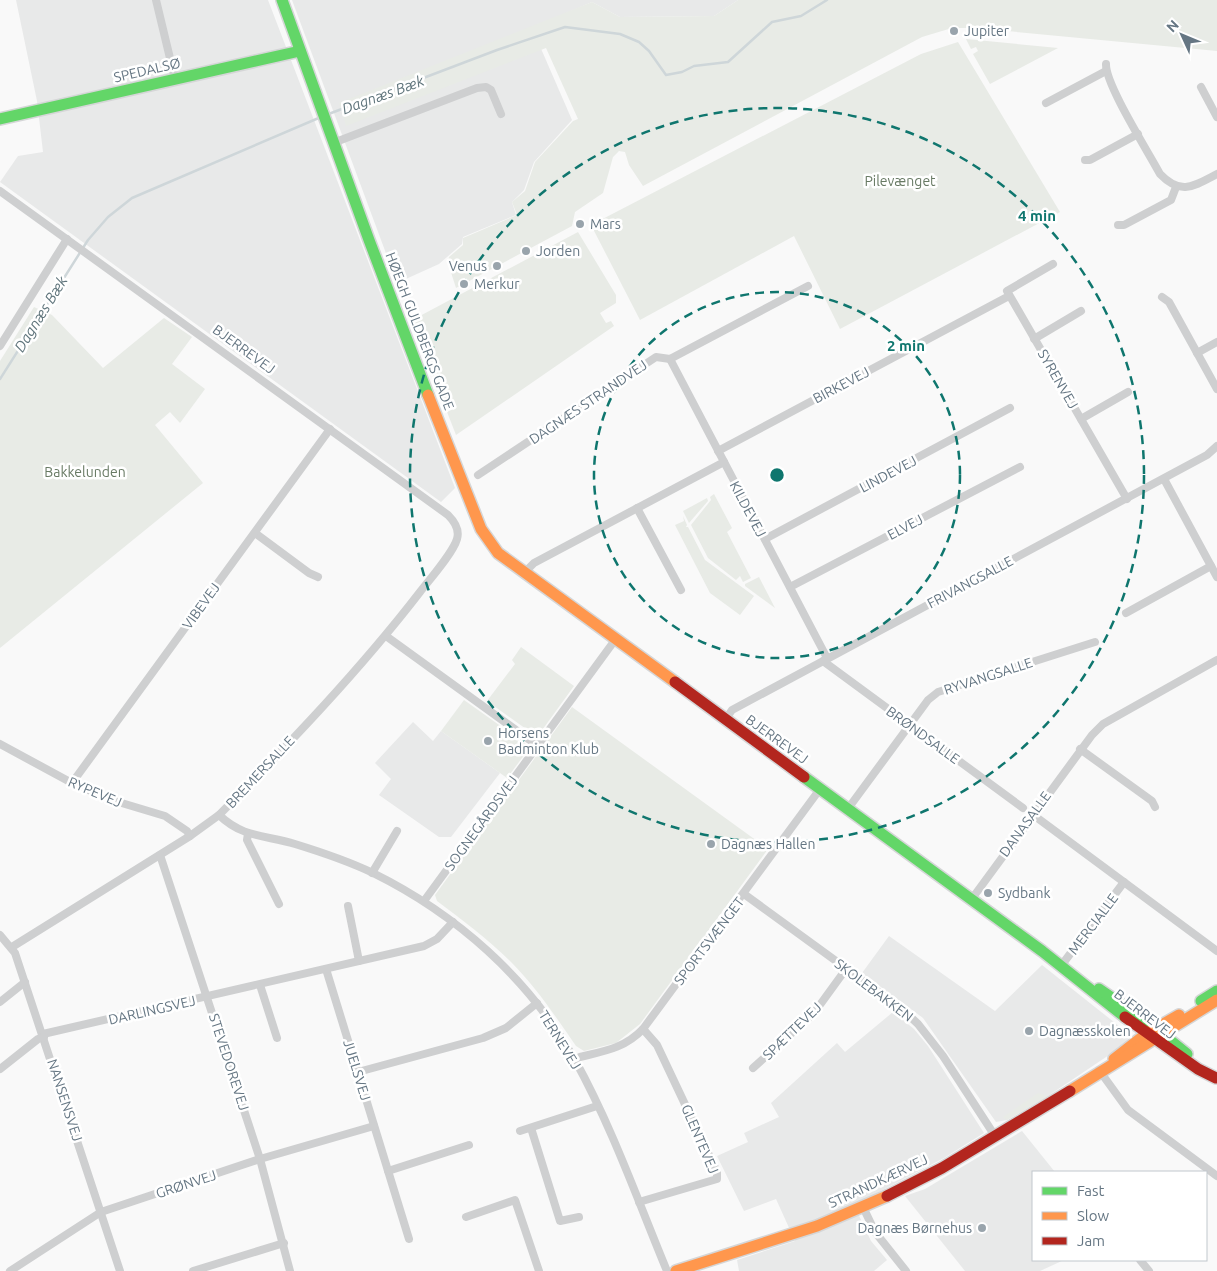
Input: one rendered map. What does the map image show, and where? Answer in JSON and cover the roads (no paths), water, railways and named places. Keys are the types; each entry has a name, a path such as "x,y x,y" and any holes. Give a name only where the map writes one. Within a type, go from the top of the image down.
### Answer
{"street":[{"path":"156,0 175,78"},
{"name":"HØEGH GULDBERGS GADE","path":"282,0 333,143 481,530"},
{"name":"SPEDALSØ","path":"0,119 300,51"},
{"path":"1046,103 1106,68 1160,174 1176,188 1190,187 1217,174"},
{"path":"333,143 477,88 486,87 491,90 501,114"},
{"path":"1201,87 1217,116"},
{"path":"1085,160 1090,160 1138,134"},
{"path":"1118,225 1124,225 1171,200 1176,188"},
{"name":"BJERREVEJ","path":"0,192 448,515 455,522 457,539"},
{"path":"1,342 69,240"},
{"path":"1009,296 1007,291 1053,264"},
{"name":"DAGNÆS STRANDVEJ","path":"478,476 656,357 670,359 808,286"},
{"name":"BIRKEVEJ","path":"718,451 1009,296"},
{"name":"SYRENVEJ","path":"1009,296 1127,499"},
{"path":"1162,296 1169,302 1217,389"},
{"name":"SYRENVEJ","path":"1034,339 1081,311"},
{"path":"1197,353 1217,342"},
{"name":"KILDEVEJ","path":"670,359 765,539 825,660"},
{"name":"SYRENVEJ","path":"1081,419 1128,392"},
{"name":"LINDEVEJ","path":"765,539 1010,408"},
{"name":"VIBEVEJ","path":"72,783 330,429"},
{"name":"FRIVANGSALLE","path":"726,720 732,710 1164,479 1207,455 1217,446"},
{"path":"524,573 534,563 724,462"},
{"name":"ELVEJ","path":"790,588 1020,467"},
{"path":"1164,479 1217,577"},
{"path":"637,508 681,590"},
{"name":"BJERREVEJ","path":"481,530 498,553 524,573 1154,1034 1198,1069 1217,1078"},
{"path":"255,533 308,573 318,577"},
{"name":"BREMERSALLE","path":"12,947 190,836 219,815 386,636 441,564 457,539"},
{"path":"1126,613 1211,566"},
{"path":"386,636 538,746"},
{"name":"SOGNEGÅRDSVEJ","path":"424,901 615,640"},
{"name":"RYVANGSALLE","path":"848,810 928,700 938,692 1095,642"},
{"name":"BRØNDSALLE","path":"825,660 909,725 1023,808"},
{"name":"DANASALLE","path":"971,900 1080,749 1103,724 1217,660"},
{"name":"RYPEVEJ","path":"0,744 72,783 115,801 165,816 187,831 190,836"},
{"path":"1080,749 1152,801 1155,807"},
{"name":"SPORTSVÆNGET","path":"574,1060 618,1048 634,1039 744,894 820,789"},
{"path":"1032,814 1217,950"},
{"name":"TERNEVEJ","path":"219,815 236,829 248,834 293,843 333,856 372,873 424,901 488,951 536,1003 574,1060 597,1106 668,1271"},
{"path":"372,873 397,832"},
{"path":"248,834 246,840 279,904"},
{"name":"STEVEDOREVEJ","path":"160,855 260,1159 290,1271"},
{"name":"MERCIALLE","path":"1061,966 1124,882"},
{"name":"SKOLEBAKKEN","path":"744,894 846,968 918,1024 943,1056 995,1136"},
{"path":"348,906 359,961"},
{"name":"DARLINGSVEJ","path":"44,1035 424,946 437,939 453,922"},
{"name":"NANSENSVEJ","path":"0,935 12,947 44,1035 120,1271"},
{"name":"SPÆTTEVEJ","path":"753,1068 814,1013 846,968"},
{"name":"JUELSVEJ","path":"326,969 409,1238"},
{"path":"0,1002 25,982"},
{"path":"260,985 277,1038"},
{"path":"1154,1034 1217,991"},
{"path":"1154,1034 1217,1000"},
{"path":"358,1072 483,1038 506,1028 536,1003"},
{"name":"GLENTEVEJ","path":"639,1202 717,1179 717,1172 657,1045 643,1029"},
{"name":"STRANDKÆRVEJ","path":"676,1271 804,1231 863,1207 942,1168 1079,1086 1154,1034"},
{"path":"0,1070 44,1035"},
{"path":"1100,1072 1128,1110 1217,1176"},
{"path":"520,1131 597,1106"},
{"name":"GRØNVEJ","path":"10,1271 101,1212 260,1159 374,1126"},
{"path":"531,1128 560,1221 579,1218"},
{"path":"388,1171 469,1145"},
{"path":"466,1217 515,1200 539,1271"},
{"path":"863,1207 875,1232 906,1271"},
{"path":"192,1271 284,1243"}],"waterway":[{"name":"Dagnæs Bæk","path":"326,115 497,50 565,27 620,34 639,42 649,51 666,75 682,72 694,66 728,62 772,22 801,16 827,0"},
{"name":"Dagnæs Bæk","path":"0,379 88,240 108,217 132,198 321,117"}],"place":[{"name":"Jupiter","path":"954,31"},
{"name":"Mars","path":"580,224"},
{"name":"Jorden","path":"526,251"},
{"name":"Venus","path":"497,266"},
{"name":"Merkur","path":"464,284"},
{"name":"Horsens Badminton Klub","path":"488,741"},
{"name":"Dagnæs Hallen","path":"711,844"},
{"name":"Sydbank","path":"988,893"},
{"name":"Dagnæsskolen","path":"1029,1031"},
{"name":"Dagnæs Børnehus","path":"982,1228"}],"park label":[{"name":"Pilevænget","path":"900,181"},
{"name":"Bakkelunden","path":"85,472"}]}
